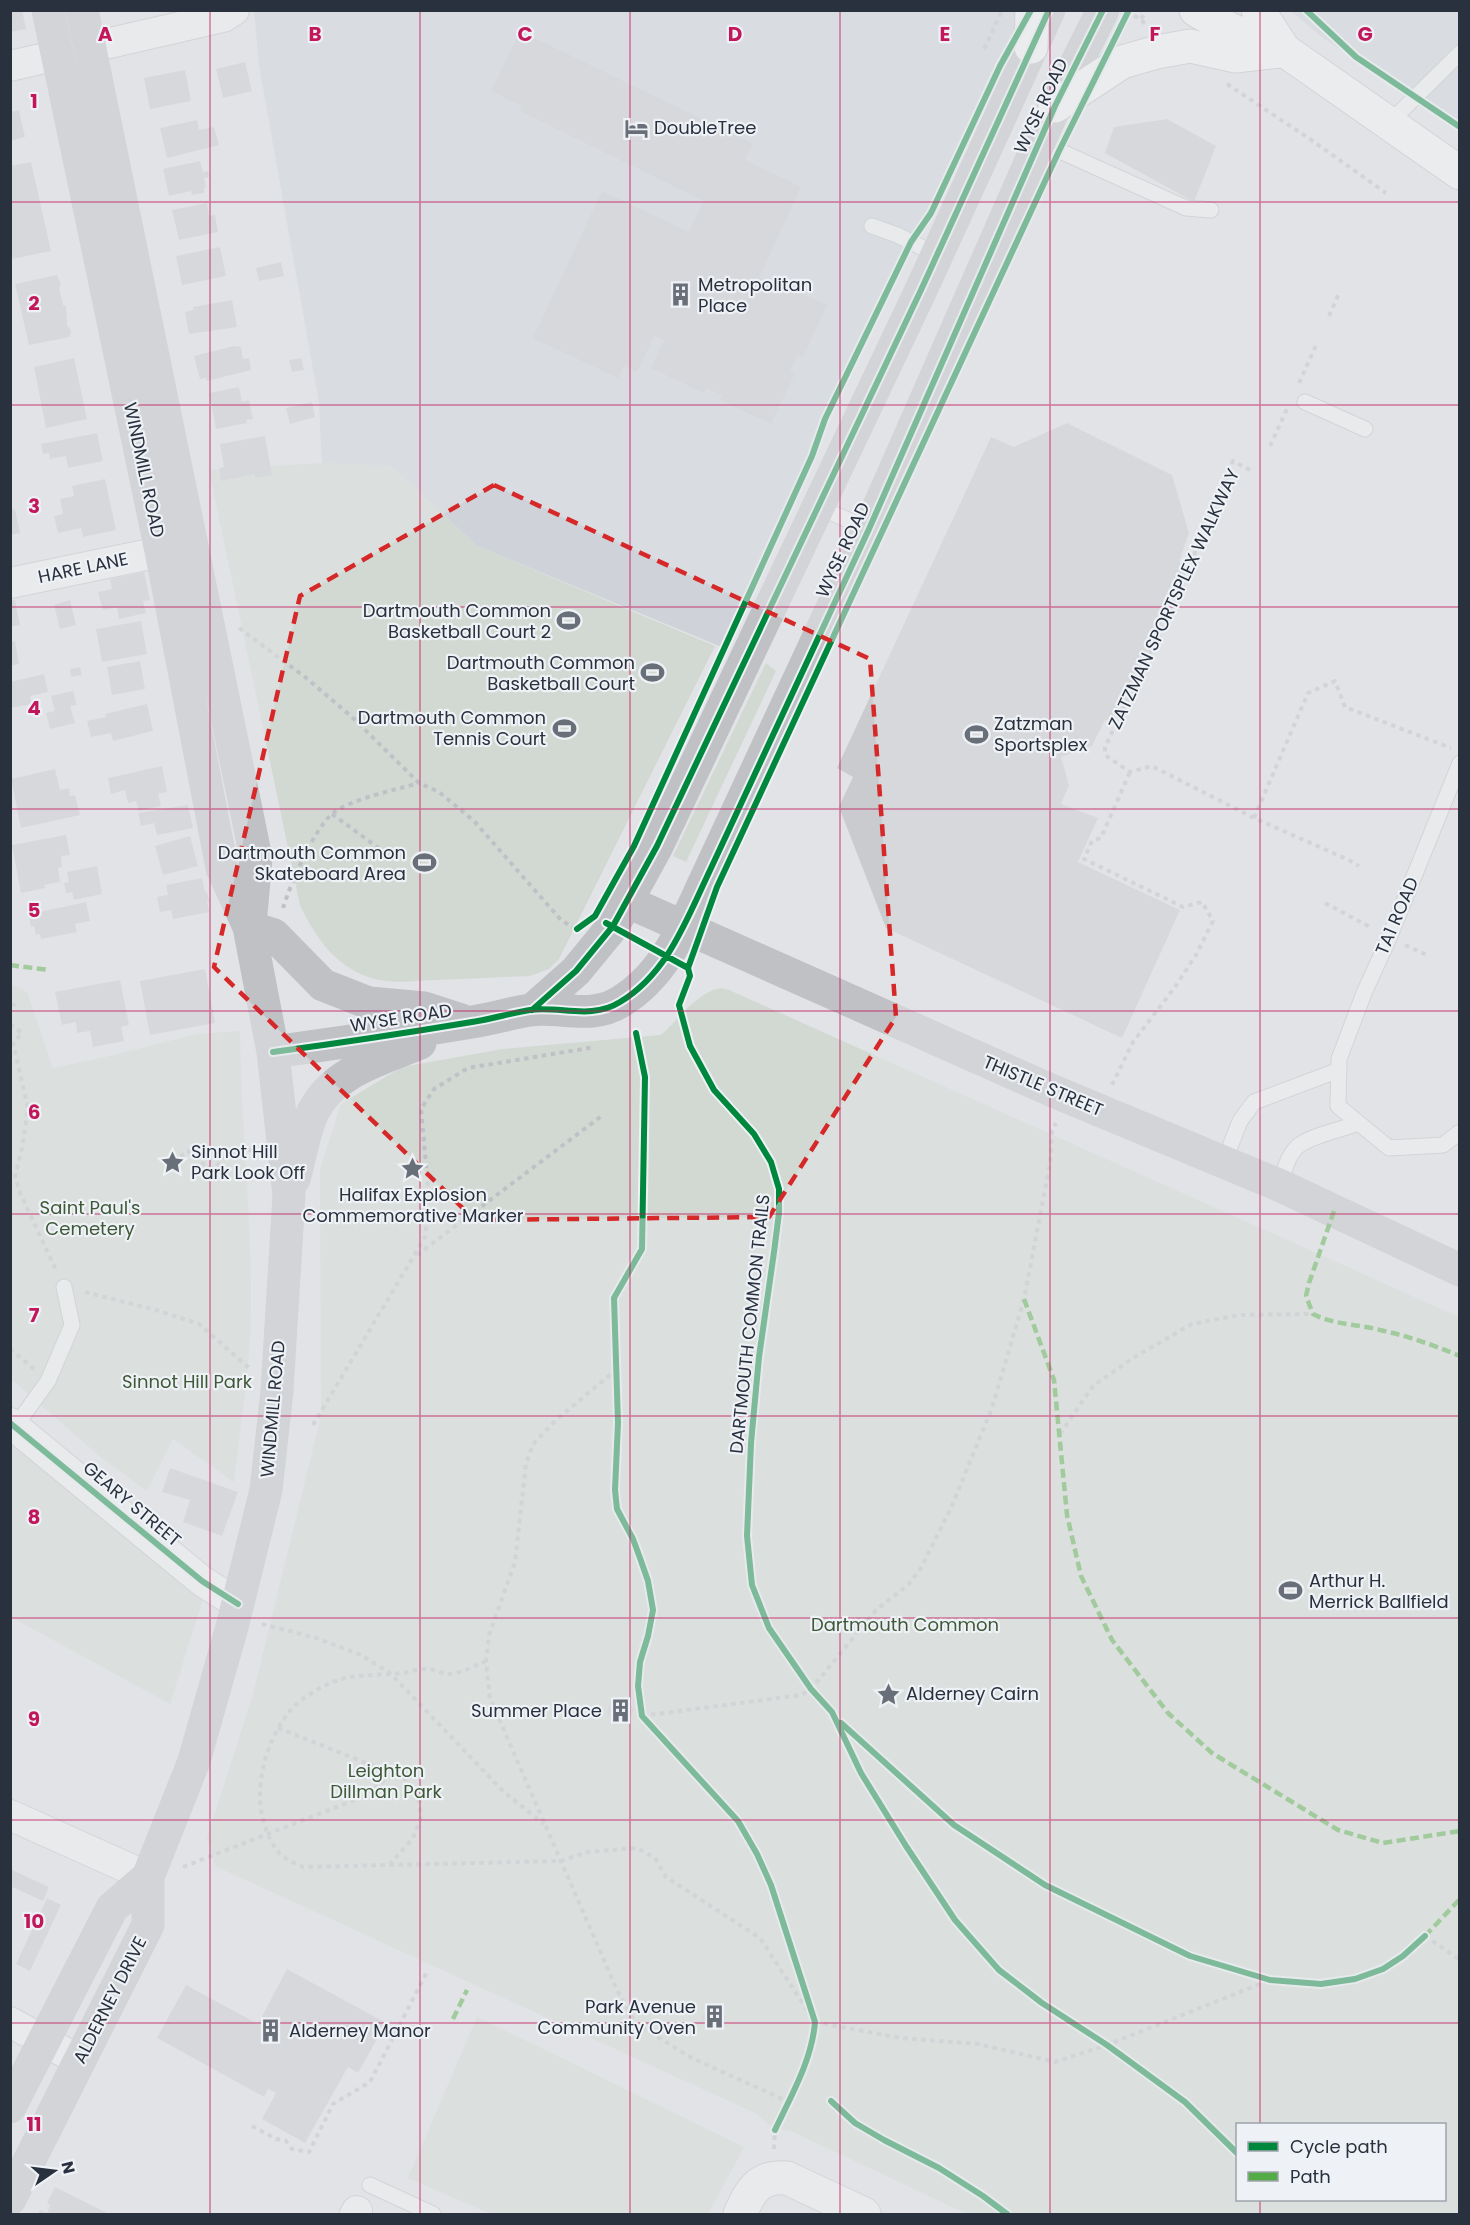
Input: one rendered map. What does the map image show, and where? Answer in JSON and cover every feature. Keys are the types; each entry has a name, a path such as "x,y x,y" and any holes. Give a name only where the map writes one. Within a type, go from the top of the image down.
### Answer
{"main road":[{"name":"WINDMILL ROAD","path":"48,10 57,56 176,548 256,858 273,1052 289,1196 277,1391 250,1614 148,1877"},
{"name":"WINDMILL ROAD","path":"82,10 176,548"},
{"path":"1031,47 1032,10"},
{"name":"WYSE ROAD","path":"532,1010 576,970 612,915 696,766 937,255 1049,10"},
{"path":"1196,10 1231,30 1284,50 1460,172"},
{"path":"1258,10 1284,50"},
{"name":"WYSE ROAD","path":"273,1052 468,1023 532,1010 588,1013 621,1002 659,969 683,928 869,530 1055,106 1120,11"},
{"path":"1055,106 1122,62 1156,52 1190,46 1235,56 1284,50"},
{"name":"THISTLE STREET","path":"612,915 683,928 1053,1091 1281,1186 1460,1269"},
{"path":"262,931 323,985 369,1003 424,1008 468,1023"},
{"path":"289,1196 314,1112 327,1094 351,1072 468,1023"},
{"path":"10,2107 112,1908 148,1877"},
{"name":"ALDERNEY DRIVE","path":"10,2199 148,1925 148,1877"}],"street":[{"path":"10,66 226,13"},
{"name":"HARE LANE","path":"10,583 176,548"},
{"name":"GEARY STREET","path":"13,1425 202,1581 250,1614"},
{"path":"10,1815 148,1877"},
{"path":"10,2022 80,2061"},
{"path":"740,2214 757,2184 772,2177 787,2178 864,2214"}],"lane":[{"path":"1389,123 1460,53"},
{"path":"1040,142 1186,208 1211,210"},
{"path":"872,226 897,235 937,255"},
{"path":"1305,402 1365,429"},
{"path":"818,507 869,530"},
{"name":"TA1 ROAD","path":"1460,763 1394,927 1364,993 1339,1059 1338,1106 1389,1148 1443,1145 1460,1132"},
{"path":"1224,1162 1240,1121 1254,1102 1339,1070"},
{"path":"1281,1186 1284,1168 1297,1147 1312,1139 1359,1124"},
{"path":"13,1425 48,1381 72,1325 64,1287"},
{"path":"361,2203 433,2214"}],"path":[{"path":"984,49 1003,10"},
{"path":"1141,19 1146,12"},
{"path":"1222,81 1386,193"},
{"path":"1329,316 1340,291"},
{"path":"1299,383 1317,343"},
{"path":"1270,446 1288,405"},
{"path":"238,627 305,677 352,717 419,783 440,792 474,821 561,920 577,929 612,915"},
{"path":"1254,818 1308,693 1335,681 1345,707 1460,752"},
{"path":"1108,1088 1113,1083 1133,1042 1196,955 1213,921 1202,902 1183,907 1084,860 1092,841 1101,838 1130,772 1152,766 1254,818 1359,866"},
{"path":"262,931 288,891 321,827 332,814 349,804 419,783"},
{"path":"332,814 380,849"},
{"path":"10,1003 14,1005 10,1009"},
{"path":"10,1024 22,1033 13,1043 28,1108 15,1176 20,1193 64,1287 156,1310 199,1324 277,1391"},
{"path":"314,1425 425,1237 429,1198 421,1109 434,1089 468,1068 595,1047"},
{"path":"414,1257 603,1115"},
{"path":"642,1716 801,1695 811,1689 876,1610 908,1585 921,1568 951,1508 992,1408 1024,1299 1050,1164 1052,1131 1055,1122 1065,1126"},
{"path":"172,1162 188,1151 208,1168 216,1167 225,1156 234,1150 257,1150 282,1127"},
{"path":"1060,1434 1093,1386 1132,1358 1192,1324 1239,1315 1312,1314"},
{"path":"10,1349 48,1381"},
{"path":"617,1366 617,1380"},
{"path":"617,1366 556,1420 533,1444 526,1464 515,1562 489,1635 486,1661 490,1698 617,1990 636,2024 692,2058 789,2102"},
{"path":"250,1614 359,1654 390,1673 504,1792 545,1824"},
{"path":"486,1661 459,1672 446,1674 427,1668 401,1673 348,1677 328,1684 296,1705 278,1728 268,1749 261,1774 260,1809 268,1834 280,1855 303,1867 561,1861 587,1852 637,1848 655,1858 666,1877 760,1938 815,2022 901,2038 978,2044 1055,2062 1107,2045 1270,1980"},
{"path":"805,1680 818,1697"},
{"path":"641,1706 642,1716 650,1724"},
{"path":"278,1728 404,1778 418,1793 421,1817 412,1838 390,1865"},
{"path":"193,1865 357,1799 374,1789 392,1773"},
{"path":"1418,1942 1425,1936 1460,1960"},
{"path":"252,2126 276,2139 286,2140 292,2149 309,2152 333,2104 370,2082 427,1972"},
{"path":"1257,1976 1280,1981"},
{"path":"805,1990 815,2022 814,2031"},
{"path":"1098,2039 1116,2051"},
{"path":"786,2109 793,2091"}],"highlighted area":[{"path":"494,485 870,659 896,1017 769,1217 475,1220 214,967 300,596"}],"shaded area":[{"path":"254,11 1026,11 997,60 724,648 477,546 391,466 322,463 319,403 259,65"},
{"path":"1291,11 1459,11 1459,127 1323,38"}],"green space":[{"path":"322,463 391,466 477,546 715,646 559,959 549,969 530,976 399,982 371,978 344,965 333,955 315,932 300,905 209,470"},
{"path":"766,663 776,671 686,862 673,856"},
{"path":"10,984 27,992 53,1068 197,1034 240,1031 251,1314 247,1377 234,1482 173,1439 147,1491 103,1459 11,1379"},
{"name":"Dartmouth Common","path":"720,988 729,990 1459,1317 1459,2214 967,2214 789,2130 775,2130 755,2113 215,1866 207,1838 253,1694 321,1416 320,1169 341,1104 402,1067 503,1049 661,1035 703,995"},
{"path":"10,1438 206,1590 170,1704 11,1617"},
{"path":"477,2017 744,2147 708,2214 491,2214 408,2178"}],"building":[{"path":"10,10 22,10 26,29 10,32"},
{"name":"Metropolitan Place","path":"520,31 753,144 745,160 801,187 759,278 773,285 775,281 827,305 803,357 798,355 790,371 795,373 771,424 720,400 722,395 706,388 704,393 651,368 664,341 654,336 637,372 624,366 618,378 533,338 602,191 689,232 704,201 520,111 522,106 491,91"},
{"path":"245,62 252,91 223,98 216,69"},
{"path":"185,70 191,101 150,109 144,78"},
{"path":"19,110 25,137 10,141 10,112"},
{"path":"1167,119 1216,146 1194,202 1105,153 1114,127"},
{"path":"197,120 199,130 214,127 219,145 167,158 160,128"},
{"path":"200,161 203,172 208,171 209,177 204,178 206,188 204,188 204,193 192,195 191,191 169,196 163,169"},
{"path":"31,162 51,251 13,259 10,246 10,166"},
{"path":"207,203 209,216 215,215 218,232 179,240 172,210"},
{"path":"220,247 226,276 182,285 176,256"},
{"path":"281,262 284,276 259,281 256,268"},
{"path":"57,275 61,284 59,287 63,305 66,306 70,337 29,345 15,284"},
{"path":"232,300 237,327 189,334 185,312 193,310 193,307"},
{"path":"234,346 241,347 243,359 249,358 251,370 207,381 206,378 200,379 194,356"},
{"path":"74,358 87,419 46,428 34,367"},
{"path":"301,358 304,370 292,372 289,360"},
{"path":"239,387 242,402 249,400 253,419 246,420 247,423 216,429 209,393"},
{"path":"312,402 315,417 290,424 286,408"},
{"name":"Zatzman Sportsplex","path":"1067,423 1172,475 1189,533 1179,562 1189,566 1114,722 1105,720 1092,746 1061,757 1069,785 1061,804 1098,818 1078,862 1180,910 1122,1038 886,928 839,807 853,777 837,768 991,437 1014,447"},
{"path":"97,433 103,461 68,468 66,456 50,459 49,453 43,454 41,444"},
{"path":"265,436 272,475 255,478 255,474 221,481 219,468 224,467 220,444"},
{"path":"105,479 116,530 83,537 81,528 58,533 54,516 63,514 60,499 74,496 72,486"},
{"path":"15,509 20,533 10,535 10,510"},
{"path":"144,572 150,600 143,601 146,613 119,619 117,607 103,610 98,592 112,589 110,579"},
{"path":"15,600 20,625 10,627 10,601"},
{"path":"70,600 76,625 60,629 54,605"},
{"path":"141,621 147,654 102,662 96,629"},
{"path":"15,641 19,664 10,666 10,642"},
{"path":"140,661 145,689 112,695 107,667"},
{"path":"80,667 82,675 71,677 70,669"},
{"path":"44,674 48,692 30,696 32,704 10,708 10,682"},
{"path":"73,691 77,705 70,706 75,723 50,729 46,713 55,711 51,696"},
{"path":"147,704 153,731 113,741 111,733 91,737 87,721 106,717 105,714"},
{"path":"162,766 167,792 158,794 161,806 139,811 136,801 128,803 125,790 111,794 108,778"},
{"path":"55,769 60,790 69,788 70,796 75,795 80,815 21,828 11,779"},
{"path":"188,805 193,828 157,835 154,823 141,826 138,813"},
{"path":"66,835 70,855 61,856 62,867 58,868 60,882 21,893 12,845"},
{"path":"190,836 198,866 163,875 155,846"},
{"path":"97,866 102,894 74,900 72,892 66,893 64,883 69,882 67,872"},
{"path":"202,878 209,901 207,901 209,912 173,919 171,910 160,912 157,897 168,895 166,885"},
{"path":"86,902 90,921 75,924 77,932 41,939 40,934 36,935 34,926 31,927 29,916 35,915 34,913"},
{"path":"205,969 215,1023 150,1035 140,981"},
{"path":"120,980 129,1025 121,1027 124,1041 93,1047 90,1031 77,1033 76,1022 62,1025 55,992"},
{"path":"170,1468 238,1492 222,1536 183,1522 190,1500 162,1492"},
{"name":"Summer Place","path":"626,1698 634,1709 628,1722 615,1723 607,1712 612,1699"},
{"path":"10,1869 49,1887 43,1901 10,1886"},
{"path":"47,1898 61,1905 30,1971 16,1964"},
{"name":"Alderney Manor","path":"287,1969 386,2023 358,2073 348,2067 305,2143 262,2119 276,2093 268,2089 264,2097 157,2038 186,1985 258,2024"},
{"name":"Park Avenue Community Oven","path":"716,2005 726,2018 711,2029 701,2017"},
{"path":"55,2187 109,2214 38,2214 40,2210 47,2213 50,2205 47,2203"}],"marked path":[{"path":"10,965 49,970"},
{"path":"1334,1211 1306,1296 1313,1314 1337,1322 1401,1335 1460,1356"},
{"path":"1024,1299 1054,1380 1067,1515 1081,1576 1112,1640 1168,1713 1212,1753 1338,1830 1383,1843 1460,1831"},
{"path":"1425,1936 1460,1899"},
{"path":"453,2019 467,1990"}],"cycle path":[{"path":"577,929 595,916 634,846 812,456 825,419 911,242 931,213 1000,66 1031,10"},
{"path":"532,1010 576,971 613,926 657,846 921,290 1049,10"},
{"path":"273,1052 479,1021 530,1010 598,1010 620,1002 636,991 661,964 681,932 869,529 1055,106 1103,10"},
{"name":"DARTMOUTH COMMON TRAILS","path":"1129,10 1059,151 717,887 688,968 690,976 679,1005 690,1046 714,1090 754,1134 771,1162 779,1189 779,1213 759,1357 751,1443 747,1536 752,1585 769,1628 811,1689 832,1712 861,1773 955,1920 999,1970 1042,2003 1107,2045 1185,2102 1236,2152"},
{"path":"1306,10 1356,57 1460,127"},
{"path":"606,923 688,968"},
{"path":"636,1033 645,1077 642,1249 614,1298 618,1423 615,1490 617,1509 640,1558 648,1581 653,1610 640,1662 638,1686 642,1716 738,1821 757,1854 771,1885 815,2022 805,2064 775,2130"},
{"path":"10,1423 202,1581 238,1604"},
{"path":"841,1723 954,1825 1045,1885 1190,1956 1270,1980 1321,1984 1355,1979 1383,1969 1403,1956 1425,1936"},
{"path":"831,2101 855,2123 939,2168 1007,2214"}],"place":[{"name":"DoubleTree","path":"636,128"},
{"name":"Metropolitan Place","path":"680,295"},
{"name":"Dartmouth Common Basketball Court 2","path":"569,621"},
{"name":"Dartmouth Common Basketball Court","path":"653,673"},
{"name":"Dartmouth Common Tennis Court","path":"564,728"},
{"name":"Zatzman Sportsplex","path":"976,734"},
{"name":"Dartmouth Common Skateboard Area","path":"424,863"},
{"name":"Sinnot Hill Park Look Off","path":"173,1162"},
{"name":"Halifax Explosion Commemorative Marker","path":"413,1169"},
{"name":"Arthur H. Merrick Ballfield","path":"1291,1591"},
{"name":"Alderney Cairn","path":"888,1694"},
{"name":"Summer Place","path":"620,1711"},
{"name":"Park Avenue Community Oven","path":"714,2017"},
{"name":"Alderney Manor","path":"271,2031"}],"park label":[{"name":"Saint Paul's Cemetery","path":"90,1218"},
{"name":"Sinnot Hill Park","path":"187,1382"},
{"name":"Leighton Dillman Park","path":"386,1781"}]}
